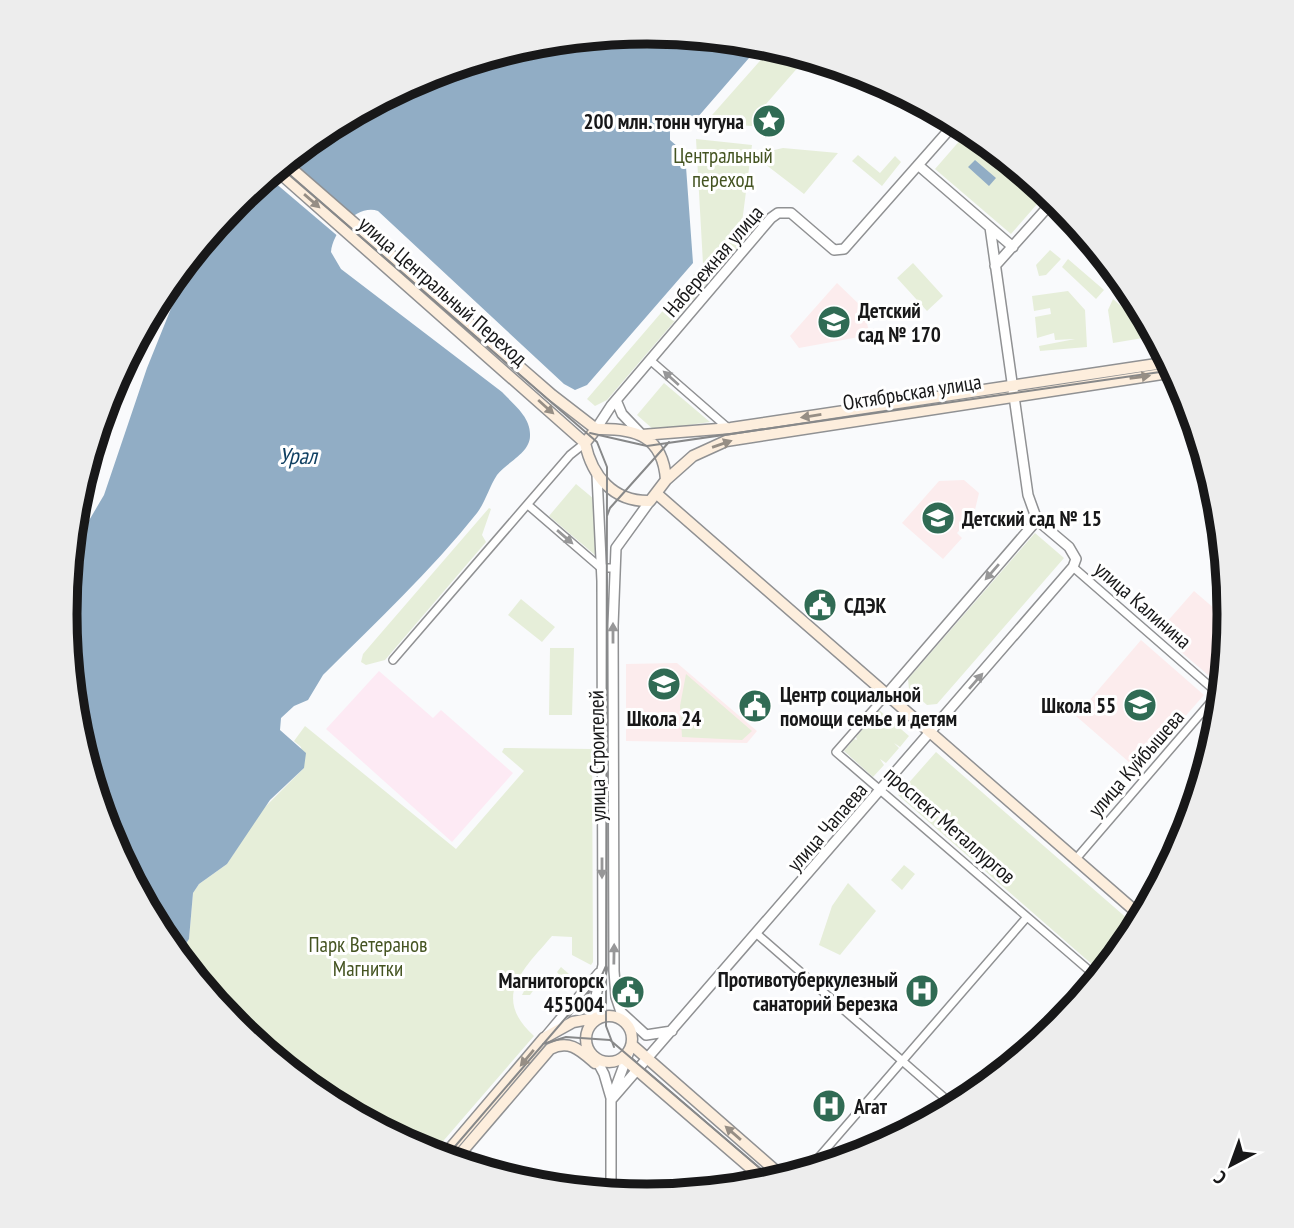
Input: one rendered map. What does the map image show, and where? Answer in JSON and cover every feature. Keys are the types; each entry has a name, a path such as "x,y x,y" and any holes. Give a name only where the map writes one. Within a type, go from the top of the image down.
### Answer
{"main road":[{"name":"улица Центральный Переход","path":"291,169 351,228 585,443"},
{"name":"улица Центральный Переход","path":"283,175 596,429"},
{"name":"Октябрьская улица","path":"666,480 694,456 726,441 1159,364"},
{"name":"Октябрьская улица","path":"642,435 728,429 1163,373"},
{"path":"653,498 666,480 661,453 642,435 617,428 596,429 585,443 589,461 597,475 626,499 653,498 887,694 1134,911"},
{"path":"450,1149 544,1038 564,1026 590,1022 605,1016 626,1023 627,1053 638,1071 757,1173"},
{"path":"590,1022 586,1040 593,1058"},
{"path":"461,1153 550,1049 564,1044 574,1046 593,1058 609,1062 627,1053 648,1060 774,1169"}],"street":[{"name":"Набережная улица","path":"596,429 616,400 774,215 784,212 796,215 830,247 841,250 949,130"},
{"path":"918,165 1013,247"},
{"path":"995,266 1047,208"},
{"path":"990,227 1028,495 1037,520 1069,547 1076,559 1073,567"},
{"path":"650,360 728,429"},
{"path":"616,400 622,414 642,435"},
{"path":"393,660 570,455 585,443"},
{"name":"улица Строителей","path":"590,1022 602,969 601,568 597,475"},
{"name":"улица Строителей","path":"626,1023 620,1010 614,971 616,548 653,498"},
{"path":"528,505 601,568 615,568"},
{"path":"887,694 1037,520"},
{"name":"улица Калинина","path":"1073,567 1212,686"},
{"name":"улица Чапаева","path":"611,1100 1073,567"},
{"name":"проспект Металлургов","path":"887,694 836,752 1091,972"},
{"name":"улица Куйбышева","path":"1075,860 1209,707"},
{"path":"819,1158 1027,917"},
{"path":"757,934 946,1099"},
{"path":"544,1038 602,969"},
{"path":"620,1010 646,1035"},
{"path":"626,1023 646,1035 662,1035 674,1030"},
{"path":"611,1100 627,1053"},
{"path":"593,1058 607,1084 611,1100 611,1183"}],"shaded area":[{"name":"Детский сад № 170","path":"837,283 863,308 870,335 799,348 790,336"},
{"name":"Детский сад № 15","path":"964,480 979,493 974,514 957,533 962,538 943,559 902,523 939,481"},
{"path":"1194,591 1217,611 1213,679 1158,632"},
{"name":"Школа 55","path":"1141,640 1204,695 1138,770 1076,716"},
{"name":"Школа 24","path":"677,663 757,731 747,743 626,741 626,664"},
{"path":"379,671 433,718 441,710 513,773 452,842 326,729"}],"green space":[{"path":"764,56 800,65 766,104 752,126 705,123"},
{"path":"962,138 1023,185 1040,201 1011,234 935,169"},
{"name":"Центральный переход","path":"696,139 752,145 739,246 607,400 595,406 587,399 703,264"},
{"path":"783,148 838,153 804,194 756,157 757,154"},
{"path":"858,155 880,173 895,156 901,162 882,186 852,161"},
{"path":"1050,250 1061,259 1046,275 1039,276 1036,265"},
{"path":"1068,259 1104,290 1096,299 1062,267"},
{"path":"913,263 943,296 927,311 897,278"},
{"path":"1068,291 1085,310 1087,347 1040,351 1039,346 1075,339 1055,340 1054,333 1037,338 1035,317 1051,314 1050,308 1034,311 1032,296"},
{"path":"1113,299 1133,316 1144,336 1143,338 1113,343 1108,310"},
{"path":"664,383 710,422 654,430 637,415"},
{"path":"576,484 594,499 595,555 549,516"},
{"path":"489,508 491,509 482,535 486,542 385,660 366,665 361,662 363,654"},
{"path":"1035,533 1064,558 937,704 927,705 909,689 908,679"},
{"path":"521,599 555,627 542,642 508,615"},
{"path":"550,648 574,648 572,715 549,715"},
{"path":"686,674 752,731 742,740 682,737 680,706"},
{"path":"879,710 909,736 900,747 894,743 899,748 886,763 880,759 884,765 873,777 844,751 854,739 857,740 856,737 868,723 871,724 870,721"},
{"name":"Парк Ветеранов Магнитки","path":"305,726 456,849 524,771 502,752 504,748 592,749 593,962 591,965 572,955 572,937 552,936 531,960 516,984 513,996 521,1022 534,1036 440,1145 362,1108 300,1066 244,1017 218,990 184,946 189,939 193,893 199,884 227,864 262,810 304,768 301,747 294,741"},
{"path":"936,752 1128,919 1095,967 898,795"},
{"path":"904,865 915,874 902,890 891,880"},
{"path":"848,883 876,911 840,955 819,945 832,906"},
{"path":"561,967 577,981 570,989 557,972"},
{"path":"531,977 541,986 535,988 530,995 522,995"}],"water":[{"name":"Урал","path":"647,44 684,45 752,54 697,118 682,118 670,125 670,140 685,153 693,263 587,385 575,390 564,384 378,211 370,210 354,215 341,228 331,252 341,269 502,392 525,417 530,429 529,442 522,453 497,475 477,513 441,555 323,675 308,700 294,706 281,718 280,730 306,753 304,768 270,800 227,864 199,884 193,893 189,939 184,946 153,899 120,832 107,797 88,725 78,651 78,577 84,530 104,495 147,368 179,289 218,238 271,185 330,140 362,120 429,87 499,63 536,55 610,45"},
{"path":"975,160 996,178 989,186 968,167"}],"pier":[{"path":"295,166 356,218 340,238 274,182"}],"tram line":[{"path":"287,173 597,442 607,467 606,1026 614,1047"},
{"path":"590,433 647,446 1163,372"},
{"path":"607,516 610,508 669,442"},
{"path":"452,1150 601,977 606,966"},
{"path":"543,1044 566,1037 610,1040 764,1172"}],"place":[{"name":"200 млн. тонн чугуна","path":"769,121"},
{"name":"Детский сад № 170","path":"834,322"},
{"name":"Детский сад № 15","path":"938,518"},
{"name":"СДЭК","path":"820,605"},
{"name":"Школа 24","path":"664,684"},
{"name":"Школа 55","path":"1140,705"},
{"name":"Центр социальной помощи семье и детям","path":"755,706"},
{"name":"Противотуберкулезный санаторий Березка","path":"922,991"},
{"name":"Магнитогорск 455004","path":"628,992"},
{"name":"Агат","path":"829,1106"}]}
